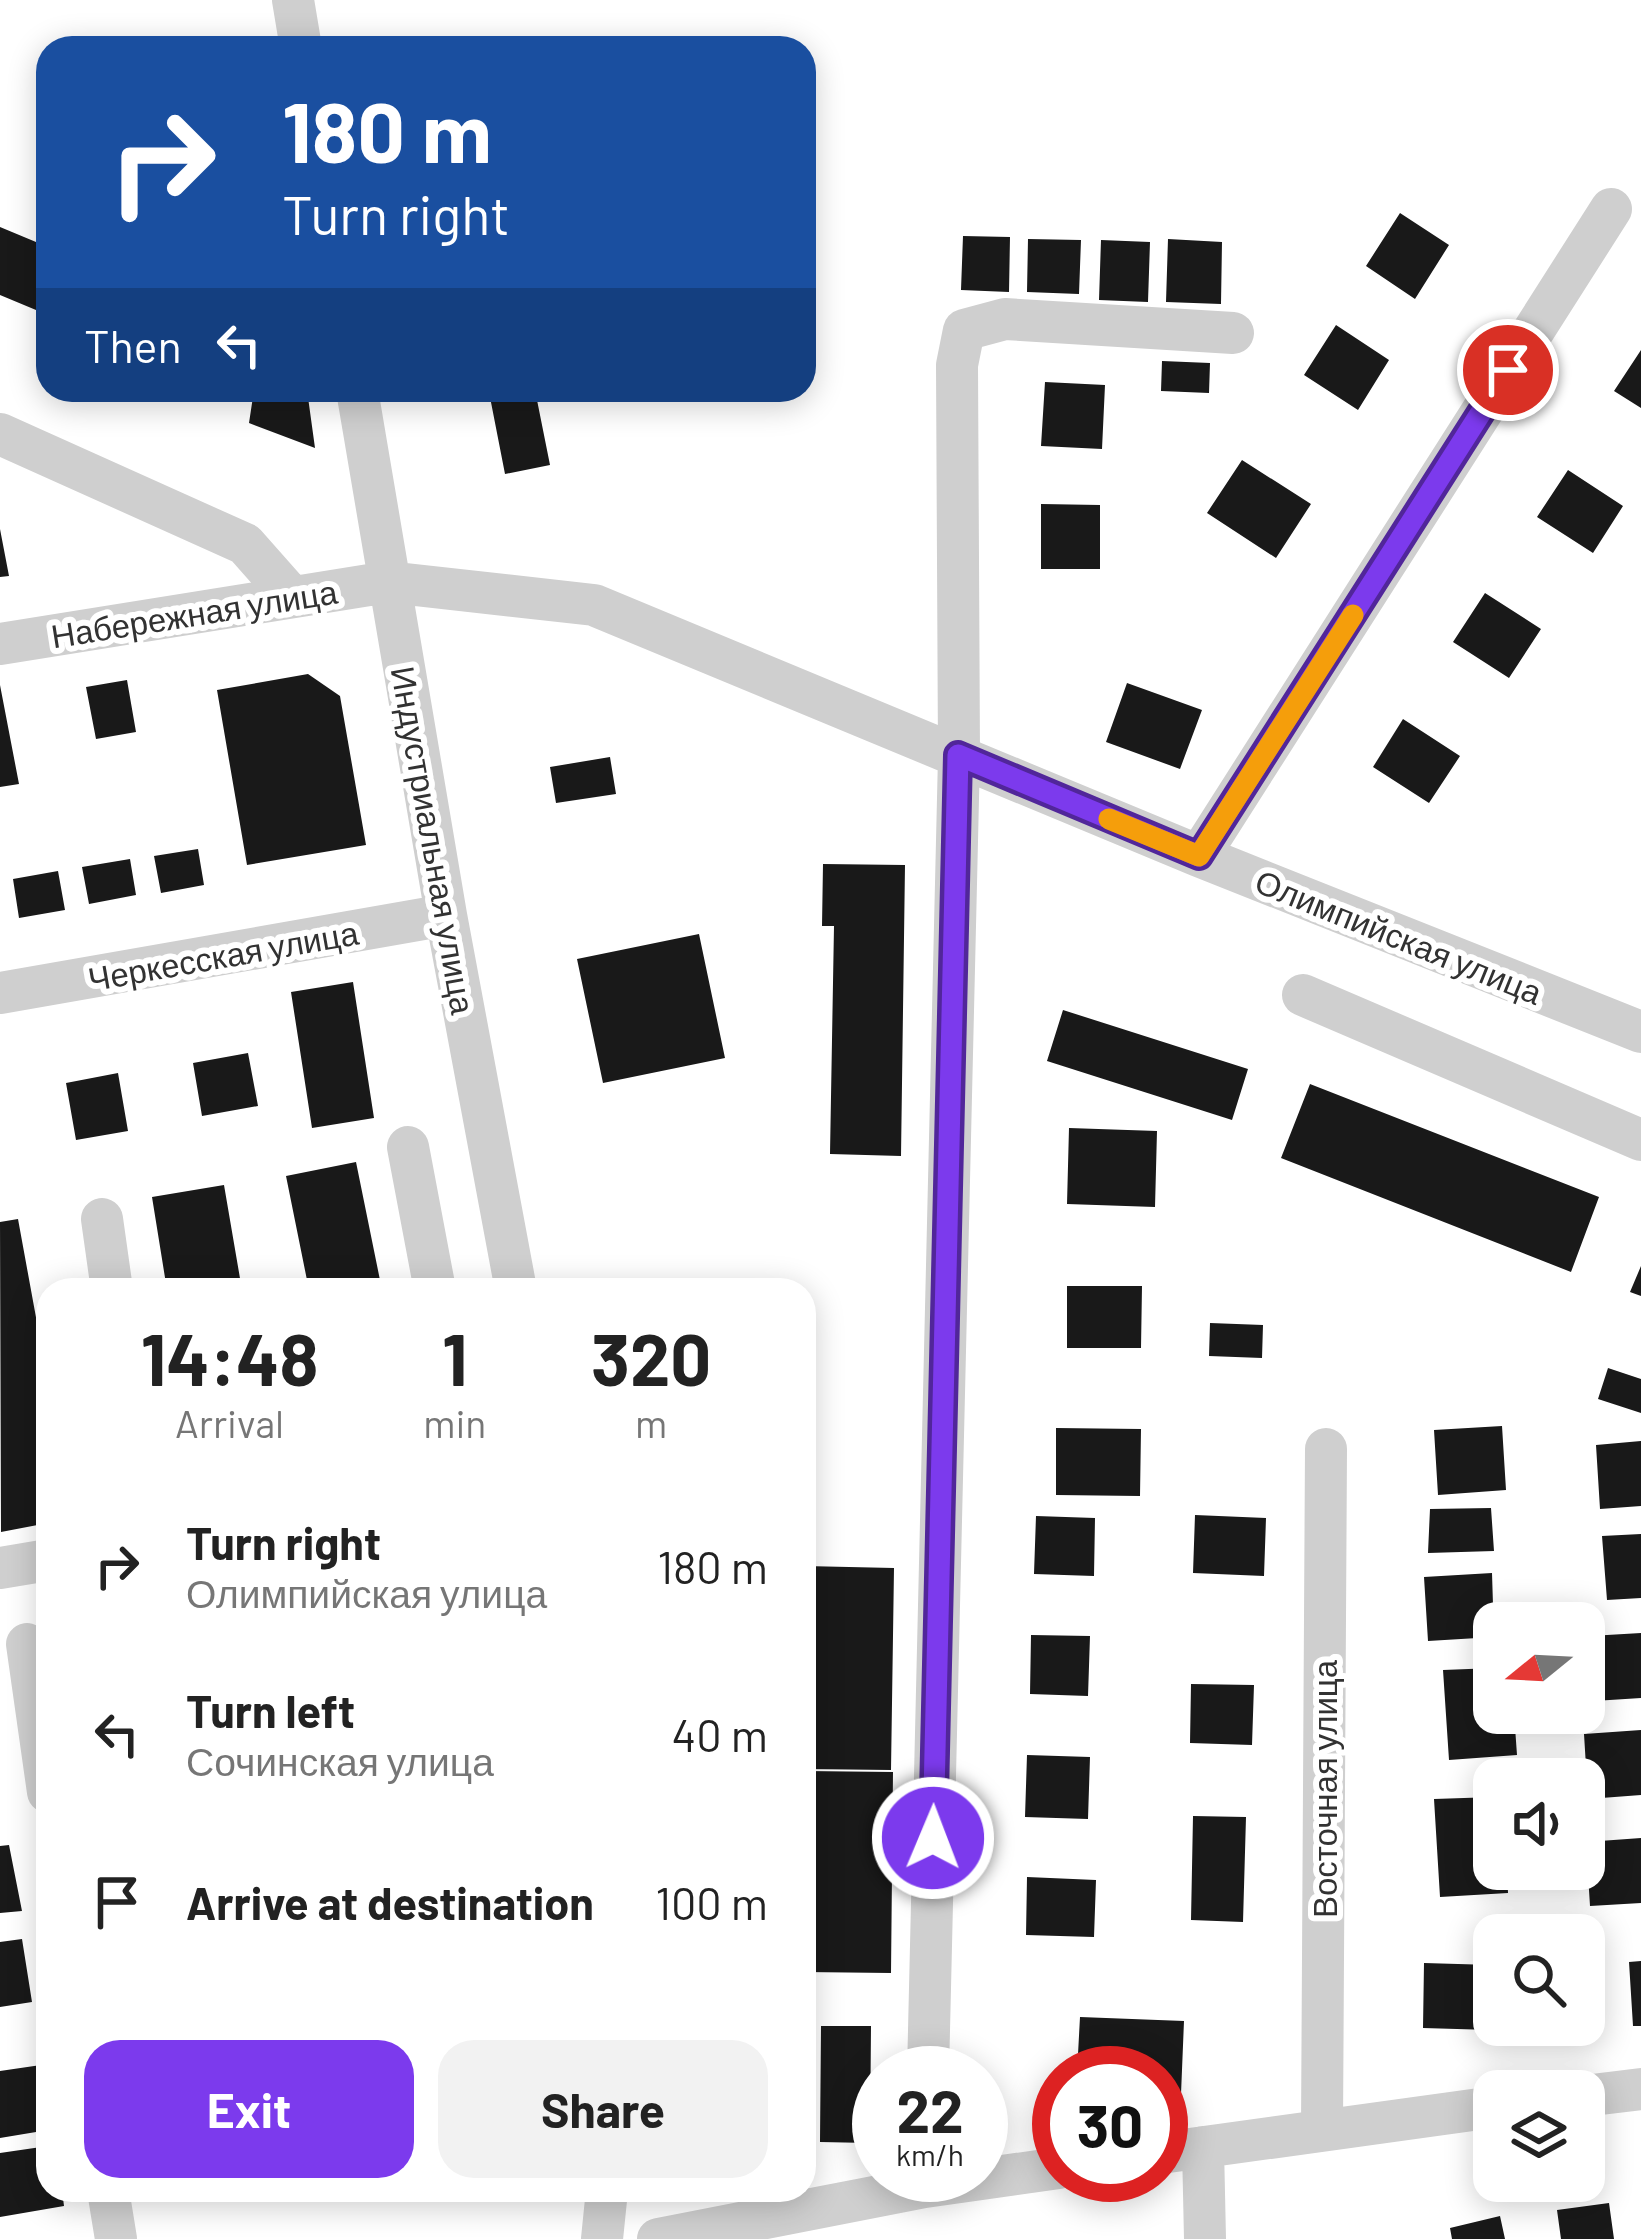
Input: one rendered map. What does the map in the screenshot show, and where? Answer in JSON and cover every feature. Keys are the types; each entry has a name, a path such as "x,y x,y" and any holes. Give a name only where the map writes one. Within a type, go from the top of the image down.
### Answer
{"street":[{"path":"293,0 299,36"},
{"path":"1199,856 1611,208"},
{"path":"929,2046 958,755 957,365 964,330 1005,319 1233,333"},
{"name":"Индустриальная улица","path":"359,402 446,916 514,1278"},
{"path":"0,434 245,544 292,596"},
{"name":"Олимпийская улица","path":"388,582 594,605 1199,856 1641,1032"},
{"name":"Набережная улица","path":"0,644 388,582"},
{"name":"Черкесская улица","path":"0,993 446,916"},
{"path":"1303,994 1641,1140"},
{"path":"409,1147 433,1278"},
{"path":"102,1220 110,1278"},
{"name":"Восточная улица","path":"1322,2128 1326,1449"},
{"path":"0,1568 36,1562"},
{"path":"27,1644 36,1707"},
{"path":"1605,2093 1641,2089"},
{"path":"1188,2149 1473,2110"},
{"path":"1203,2147 1205,2239"},
{"path":"816,2195 852,2191"},
{"path":"110,2202 116,2239"},
{"path":"602,2239 606,2202"},
{"path":"658,2239 722,2208 767,2202"}],"building":[{"path":"1400,213 1449,245 1415,299 1366,266"},
{"path":"0,227 36,242 36,310 0,295"},
{"path":"963,236 1010,237 1009,292 961,290"},
{"path":"1028,239 1081,240 1079,294 1027,292"},
{"path":"1168,239 1222,242 1221,304 1166,302"},
{"path":"1101,240 1150,242 1148,302 1099,300"},
{"path":"1336,325 1389,360 1358,410 1304,375"},
{"path":"1641,350 1641,408 1614,391"},
{"path":"1162,361 1210,363 1209,393 1161,391"},
{"path":"1045,382 1105,385 1102,449 1041,446"},
{"path":"252,402 309,402 315,448 249,423"},
{"path":"491,402 537,402 550,465 505,474"},
{"path":"1242,460 1311,504 1276,558 1207,513"},
{"path":"1568,470 1623,506 1593,553 1537,517"},
{"path":"1041,504 1100,505 1100,569 1041,569"},
{"path":"0,529 9,576 0,577"},
{"path":"1485,593 1541,629 1509,678 1453,642"},
{"path":"308,674 340,696 366,845 247,865 217,690"},
{"path":"127,680 136,732 96,739 86,687"},
{"path":"1127,683 1202,710 1180,769 1106,742"},
{"path":"0,685 19,784 0,787"},
{"path":"1403,719 1460,756 1429,803 1373,767"},
{"path":"610,757 616,794 556,803 550,767"},
{"path":"198,849 204,885 161,893 154,856"},
{"path":"130,859 136,895 89,904 82,867"},
{"path":"823,864 905,865 901,1156 830,1154 834,926 822,926"},
{"path":"58,871 65,910 19,918 13,879"},
{"path":"699,934 725,1058 603,1083 577,959"},
{"path":"353,982 374,1118 312,1128 291,992"},
{"path":"1063,1010 1248,1069 1232,1120 1047,1061"},
{"path":"248,1053 258,1106 202,1116 193,1063"},
{"path":"118,1073 128,1131 76,1140 66,1083"},
{"path":"1310,1084 1599,1197 1571,1272 1281,1158"},
{"path":"1069,1128 1157,1131 1155,1207 1067,1204"},
{"path":"356,1162 380,1278 307,1278 286,1176"},
{"path":"224,1185 240,1278 165,1278 152,1197"},
{"path":"18,1219 36,1317 36,1525 1,1532 0,1222"},
{"path":"1641,1266 1641,1296 1630,1292"},
{"path":"1067,1286 1142,1286 1141,1348 1067,1348"},
{"path":"1210,1323 1263,1325 1262,1358 1209,1356"},
{"path":"1608,1368 1641,1379 1641,1413 1598,1399"},
{"path":"1502,1426 1506,1490 1438,1495 1434,1430"},
{"path":"1056,1428 1141,1429 1140,1496 1056,1495"},
{"path":"1641,1441 1641,1506 1600,1509 1596,1445"},
{"path":"1491,1508 1494,1551 1428,1553 1430,1509"},
{"path":"1195,1515 1266,1518 1264,1576 1193,1573"},
{"path":"1036,1516 1095,1518 1094,1576 1034,1574"},
{"path":"1641,1534 1641,1598 1607,1600 1602,1536"},
{"path":"816,1566 894,1568 891,1770 816,1769"},
{"path":"1492,1573 1493,1602 1473,1602 1473,1638 1428,1641 1424,1577"},
{"path":"1641,1633 1641,1698 1605,1700 1605,1635"},
{"path":"1031,1635 1090,1636 1088,1696 1030,1694"},
{"path":"1473,1669 1473,1734 1516,1734 1517,1755 1449,1760 1443,1670"},
{"path":"1191,1684 1254,1685 1252,1745 1190,1743"},
{"path":"1641,1730 1641,1795 1605,1798 1605,1758 1585,1758 1584,1734"},
{"path":"1027,1755 1090,1757 1088,1819 1025,1817"},
{"path":"816,1771 893,1772 891,1973 816,1972"},
{"path":"1473,1798 1473,1890 1508,1893 1440,1897 1434,1799"},
{"path":"1193,1816 1246,1817 1243,1922 1191,1920"},
{"path":"1641,1838 1641,1903 1590,1906 1589,1890 1605,1890 1605,1841"},
{"path":"9,1845 22,1911 0,1913 0,1846"},
{"path":"1027,1877 1096,1880 1094,1937 1026,1935"},
{"path":"22,1939 32,2002 0,2007 0,1942"},
{"path":"1641,1961 1641,2026 1633,2026 1629,1962"},
{"path":"1424,1963 1473,1964 1473,2029 1423,2028"},
{"path":"1080,2017 1184,2021 1183,2046 1078,2046"},
{"path":"821,2026 871,2026 871,2046 852,2046 852,2143 820,2142"},
{"path":"36,2066 36,2132 0,2138 0,2071"},
{"path":"36,2148 36,2202 64,2202 64,2206 0,2217 0,2153"},
{"path":"1609,2203 1614,2239 1561,2239 1557,2210"},
{"path":"1500,2216 1505,2239 1452,2239 1450,2228"}],"slow traffic":[{"path":"1109,819 1199,856 1353,615"}],"route":[{"path":"933,1838 958,755 1199,856 1508,370"}]}
